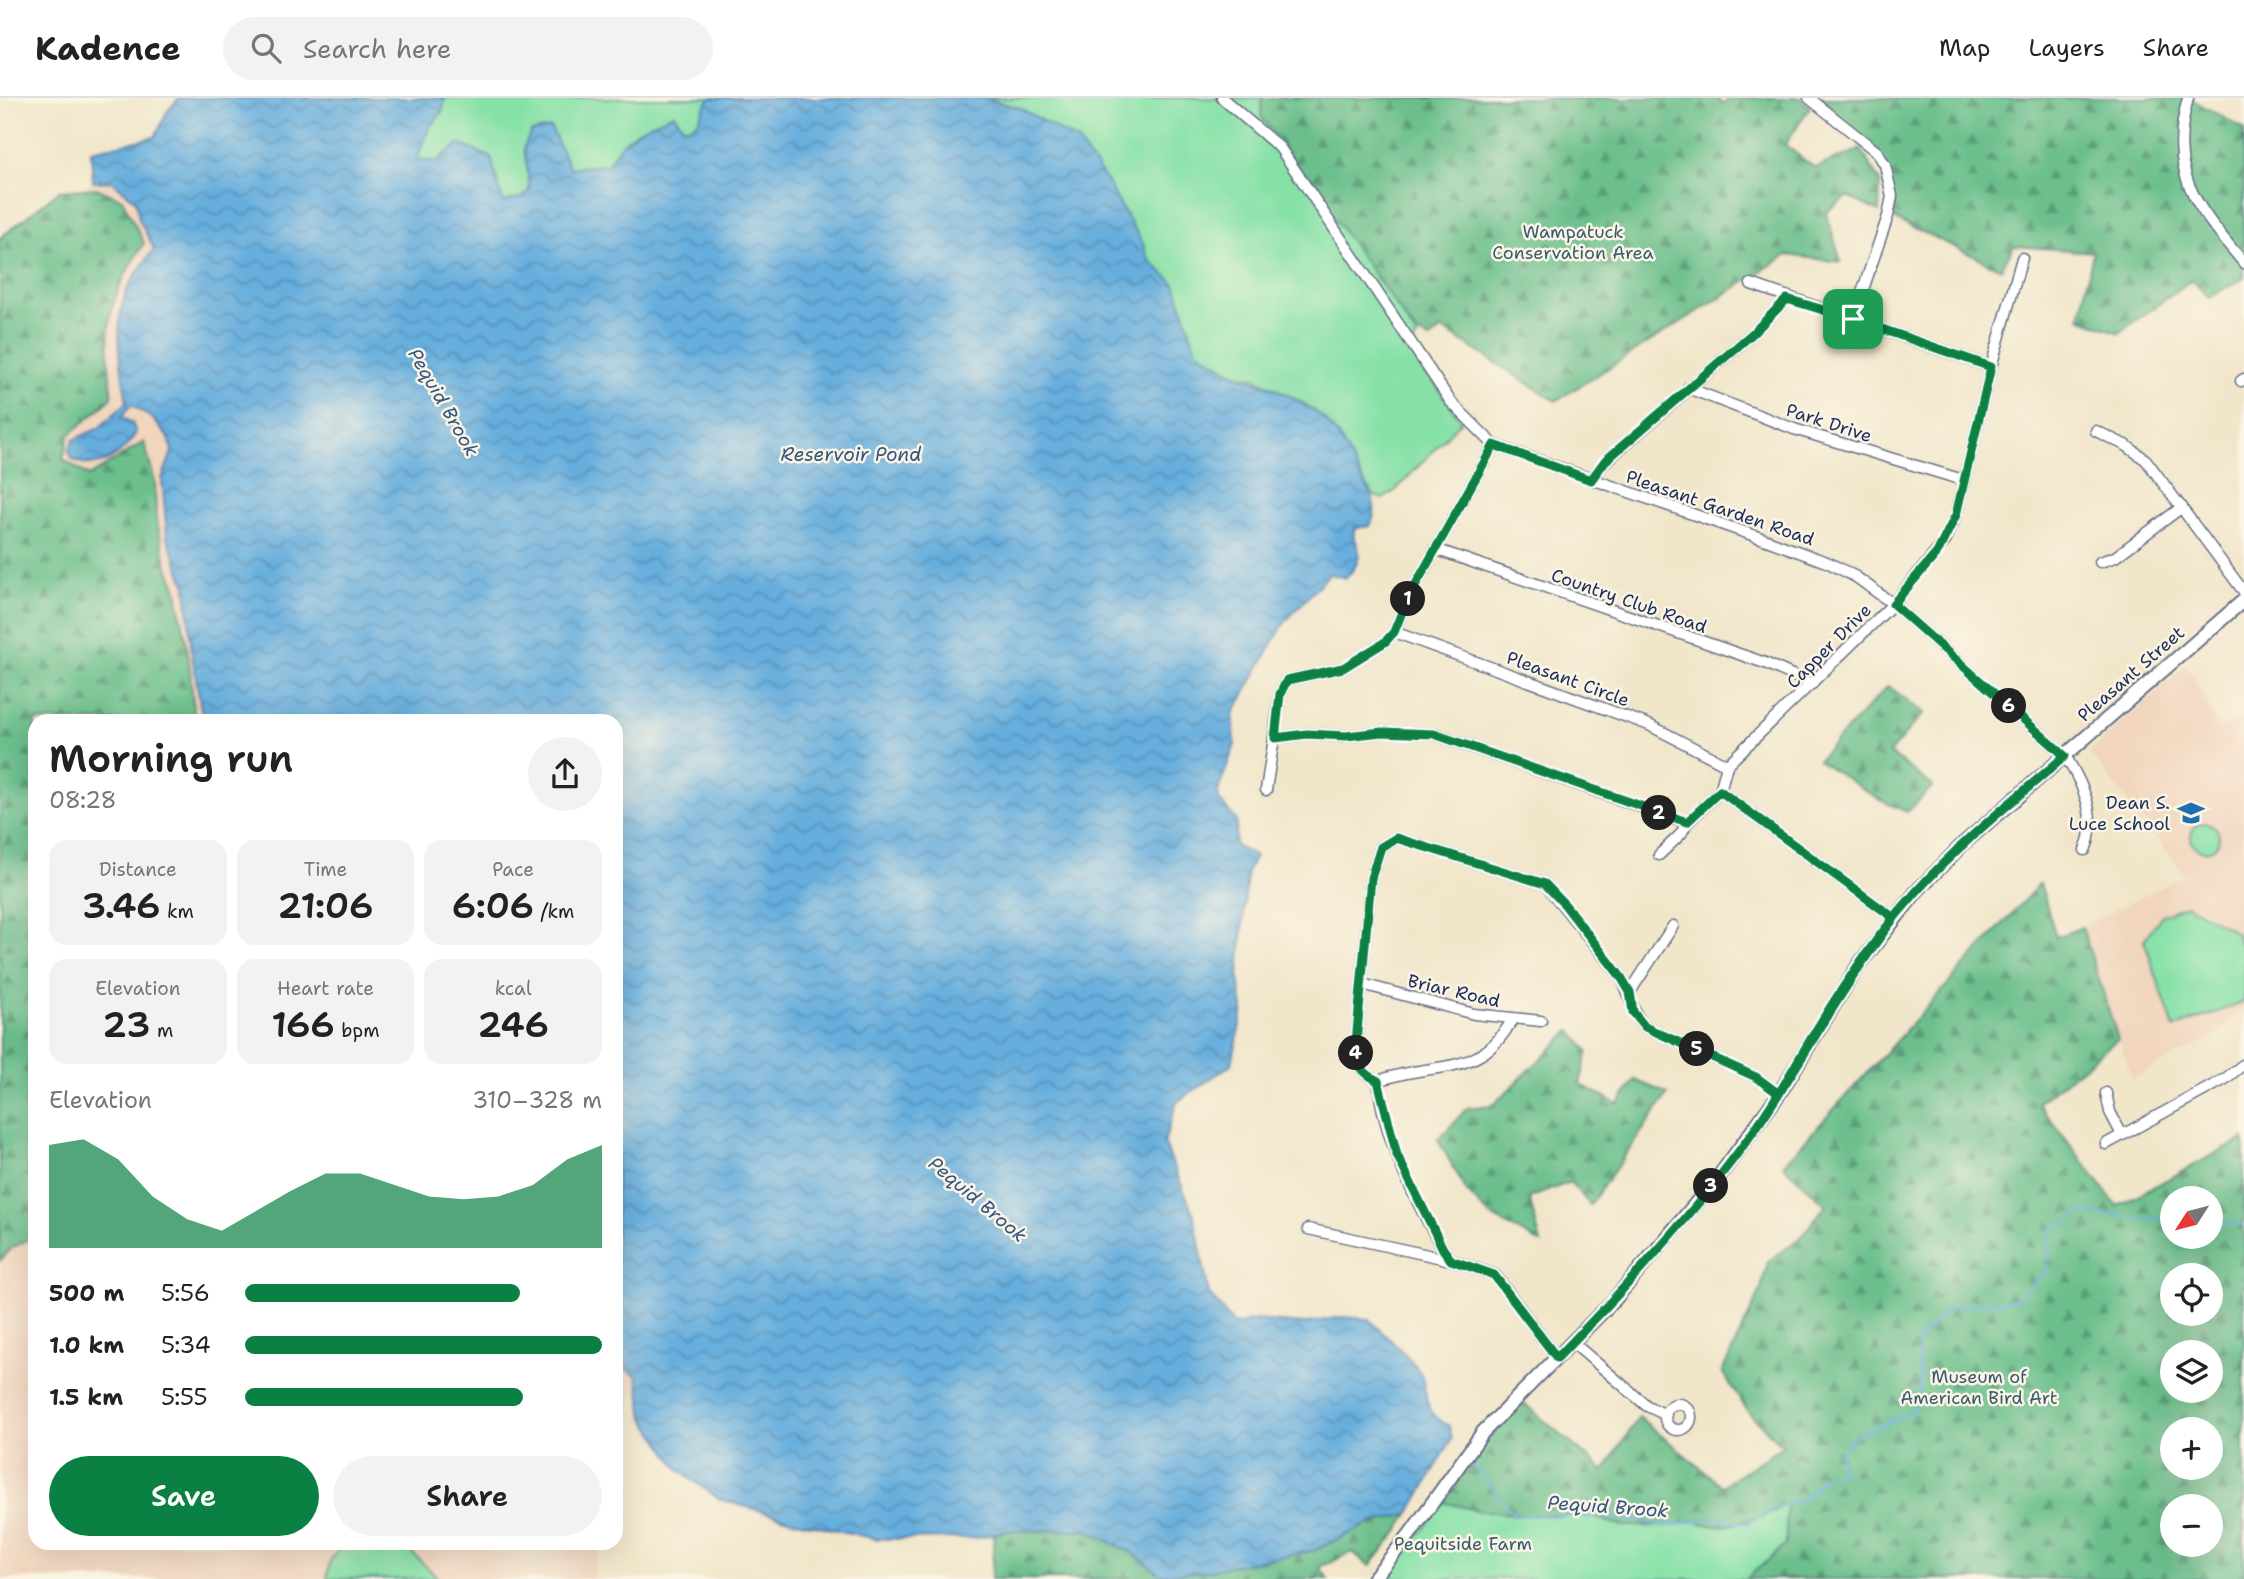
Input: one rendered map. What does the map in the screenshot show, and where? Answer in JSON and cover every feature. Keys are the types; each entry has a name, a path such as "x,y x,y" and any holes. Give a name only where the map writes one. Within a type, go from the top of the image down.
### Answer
{"main road":[{"name":"Pleasant Street","path":"1373,1579 1410,1534 1483,1432 1573,1342 1697,1205 1779,1094 1858,966 1894,918 1963,844 2244,600"}],"street":[{"name":"Pleasant Garden Road","path":"1222,98 1280,148 1451,402 1494,445 1829,563 1856,577 1893,604 2065,756 2081,784 2091,822 2085,850"},
{"path":"1809,98 1877,152 1885,165 1892,196 1888,216 1853,319"},
{"path":"2188,98 2183,117 2181,166 2202,211 2244,263"},
{"name":"Capper Drive","path":"1727,765 1893,604 1946,540 1956,515 1991,367 2022,258"},
{"path":"1751,284 1787,299 1991,367"},
{"path":"1591,480 1605,461 1753,333 1787,299"},
{"name":"Park Drive","path":"1688,388 1794,429 1963,480"},
{"path":"2096,431 2127,446 2146,460 2244,592"},
{"path":"1266,790 1280,694 1287,680 1343,668 1385,642 1394,632 1406,602 1494,445"},
{"path":"2100,562 2115,557 2182,507"},
{"name":"Country Club Road","path":"1435,549 1765,663 1812,684"},
{"name":"Pleasant Circle","path":"1394,632 1649,725 1727,765"},
{"path":"1275,738 1307,734 1346,736 1382,732 1434,734 1687,822"},
{"path":"1659,855 1681,834 1687,822 1720,791 1727,765"},
{"path":"1720,791 1894,918"},
{"path":"1451,1260 1437,1239 1397,1155 1378,1081 1366,1074 1355,1054 1371,878 1381,847 1396,838 1545,884 1565,905 1630,992 1633,1012 1645,1027 1756,1077 1779,1094"},
{"path":"1630,992 1673,926"},
{"name":"Briar Road","path":"1362,984 1437,1006 1512,1020 1541,1021"},
{"path":"1378,1081 1404,1072 1470,1062 1494,1046 1512,1020"},
{"path":"2106,1144 2225,1079 2244,1064"},
{"path":"2106,1093 2110,1112 2122,1135"},
{"path":"1307,1229 1451,1260 1494,1275 1557,1358"},
{"path":"1573,1342 1647,1406 1666,1415"}],"shaded area":[{"path":"112,181 136,201 139,219 154,249 119,325 121,370 127,402 99,429 73,440 79,462 92,464 111,460 127,421 121,417 131,405 153,419 170,440 172,452 162,479 167,536 186,586 202,714 28,714 28,1550 599,1550 593,1579 0,1579 0,239 93,182"},
{"name":"Dean S. Luce School","path":"2187,665 2219,728 2244,716 2244,1013 2239,1009 2216,1035 2132,1079 2082,927 2185,875 2089,752"},
{"path":"623,1368 637,1375 623,1438"}],"green space":[{"path":"445,98 711,98 698,120 691,126 684,128 674,114 652,123 628,138 607,165 569,168 561,150 524,147 530,189 523,197 502,203 491,157 447,152 436,162 417,159 429,128 442,112"},
{"path":"984,98 1270,98 1378,279 1417,337 1410,349 1461,421 1396,490 1383,499 1374,496 1359,474 1294,398 1255,378 1237,375 1196,350 1175,284 1148,259 1143,244 1102,174 1077,141 1020,108"},
{"name":"Wampatuck Conservation Area","path":"1262,98 1719,98 1722,104 1733,98 1801,98 1810,107 1785,145 1815,168 1861,149 1880,181 1879,212 1848,197 1826,212 1841,262 1787,255 1556,401 1442,329 1430,339 1417,334 1261,116"},
{"path":"1809,98 2189,98 2244,129 2244,278 2209,298 2192,280 2119,333 2080,318 2093,252 2014,246 2001,269 1888,216 1892,196 1885,165"},
{"path":"96,188 122,199 144,243 121,283 110,317 108,353 112,398 69,435 63,459 89,476 144,442 155,482 156,517 166,562 176,587 188,652 194,714 28,714 28,1240 10,1249 0,1261 0,238 59,191"},
{"path":"1888,686 1924,713 1889,753 1933,786 1907,812 1880,800 1818,760"},
{"path":"2205,823 2215,827 2219,837 2215,847 2205,851 2195,847 2191,837 2195,827"},
{"name":"Museum of American Bird Art","path":"2040,883 2056,937 2082,927 2118,1039 2038,1103 2117,1206 2244,1139 2244,1579 1746,1579 1786,1545 1787,1504 1762,1517 1720,1527 1692,1521 1673,1526 1624,1526 1584,1515 1524,1515 1475,1510 1444,1502 1488,1439 1521,1401 1604,1471 1639,1417 1722,1486 1783,1446 1749,1413 1722,1372 1760,1292 1768,1261 1799,1239 1826,1205 1783,1165"},
{"path":"2187,905 2237,933 2239,944 2244,945 2244,1002 2174,1028 2144,940 2162,915"},
{"path":"1571,1030 1588,1051 1580,1084 1618,1104 1635,1080 1668,1094 1590,1205 1570,1182 1529,1198 1541,1243 1489,1215 1467,1192 1438,1140 1467,1108 1493,1105"},
{"name":"Pequitside Farm","path":"1444,1502 1475,1510 1524,1515 1584,1515 1624,1526 1673,1526 1692,1521 1720,1527 1762,1517 1787,1503 1786,1545 1746,1579 1385,1579"},
{"path":"1409,1514 1370,1566 1352,1552 1320,1567 1328,1579 991,1579 994,1534 1006,1531 1087,1530 1133,1553 1161,1575 1205,1571 1315,1550 1371,1523"},
{"path":"338,1550 409,1550 439,1579 327,1579 330,1561"}],"water":[{"name":"Reservoir Pond","path":"179,98 445,98 442,112 429,128 417,159 436,162 459,144 491,157 503,202 523,197 530,189 524,147 531,132 551,128 570,168 607,165 628,138 652,123 674,114 684,128 691,126 699,120 711,98 984,98 1020,108 1077,141 1102,174 1143,244 1148,259 1175,284 1196,350 1232,373 1297,400 1315,411 1330,425 1371,495 1373,519 1370,526 1355,528 1353,535 1359,553 1354,568 1346,578 1329,574 1285,622 1233,714 1235,744 1218,791 1219,800 1237,821 1235,846 1255,856 1247,872 1239,976 1243,1010 1232,1064 1177,1102 1164,1143 1194,1215 1209,1294 1234,1325 1255,1320 1303,1324 1341,1317 1369,1319 1419,1371 1432,1413 1449,1426 1452,1439 1409,1514 1371,1523 1315,1550 1205,1571 1161,1575 1133,1553 1087,1530 1006,1531 976,1538 876,1539 792,1520 719,1499 680,1471 644,1418 637,1376 623,1368 623,714 202,714 192,655 186,586 167,536 162,479 172,452 170,440 153,419 131,405 122,417 132,423 136,433 117,455 101,463 82,463 72,459 69,450 73,440 99,428 127,402 120,348 122,308 130,283 154,249 139,219 136,201 112,181 93,182 91,151 155,137 167,112"}],"waterway":[{"name":"Pequid Brook","path":"1469,1460 1514,1515 1622,1518 1671,1526 1715,1518 1748,1524 1773,1509 1807,1497 1823,1476 1842,1475 1839,1455 1853,1436 1911,1413 1920,1391 1919,1339 1950,1308 2018,1299 2048,1268 2051,1229 2084,1212 2160,1220"},
{"name":"Pequid Brook","path":"2223,1223 2244,1224"}],"place":[{"name":"Dean S. Luce School","path":"2191,813"}],"route":[{"path":"1853,319 1787,299 1753,333 1605,461 1591,480 1494,445 1406,602 1394,632 1385,642 1343,668 1287,680 1280,694 1275,738 1307,734 1346,736 1415,731 1434,734 1687,822 1720,791 1894,918 1858,966 1779,1094 1751,1135 1697,1205 1614,1300 1557,1358 1494,1275 1451,1260 1443,1249 1397,1155 1383,1110 1378,1081 1358,1065 1355,1054 1371,878 1381,847 1396,838 1411,841 1545,884 1565,905 1621,977 1630,992 1633,1012 1645,1027 1756,1077 1779,1094 1837,998 1858,966 1917,891 1963,844 2065,756 1893,604 1946,540 1956,515 1991,367 1853,319"}]}
